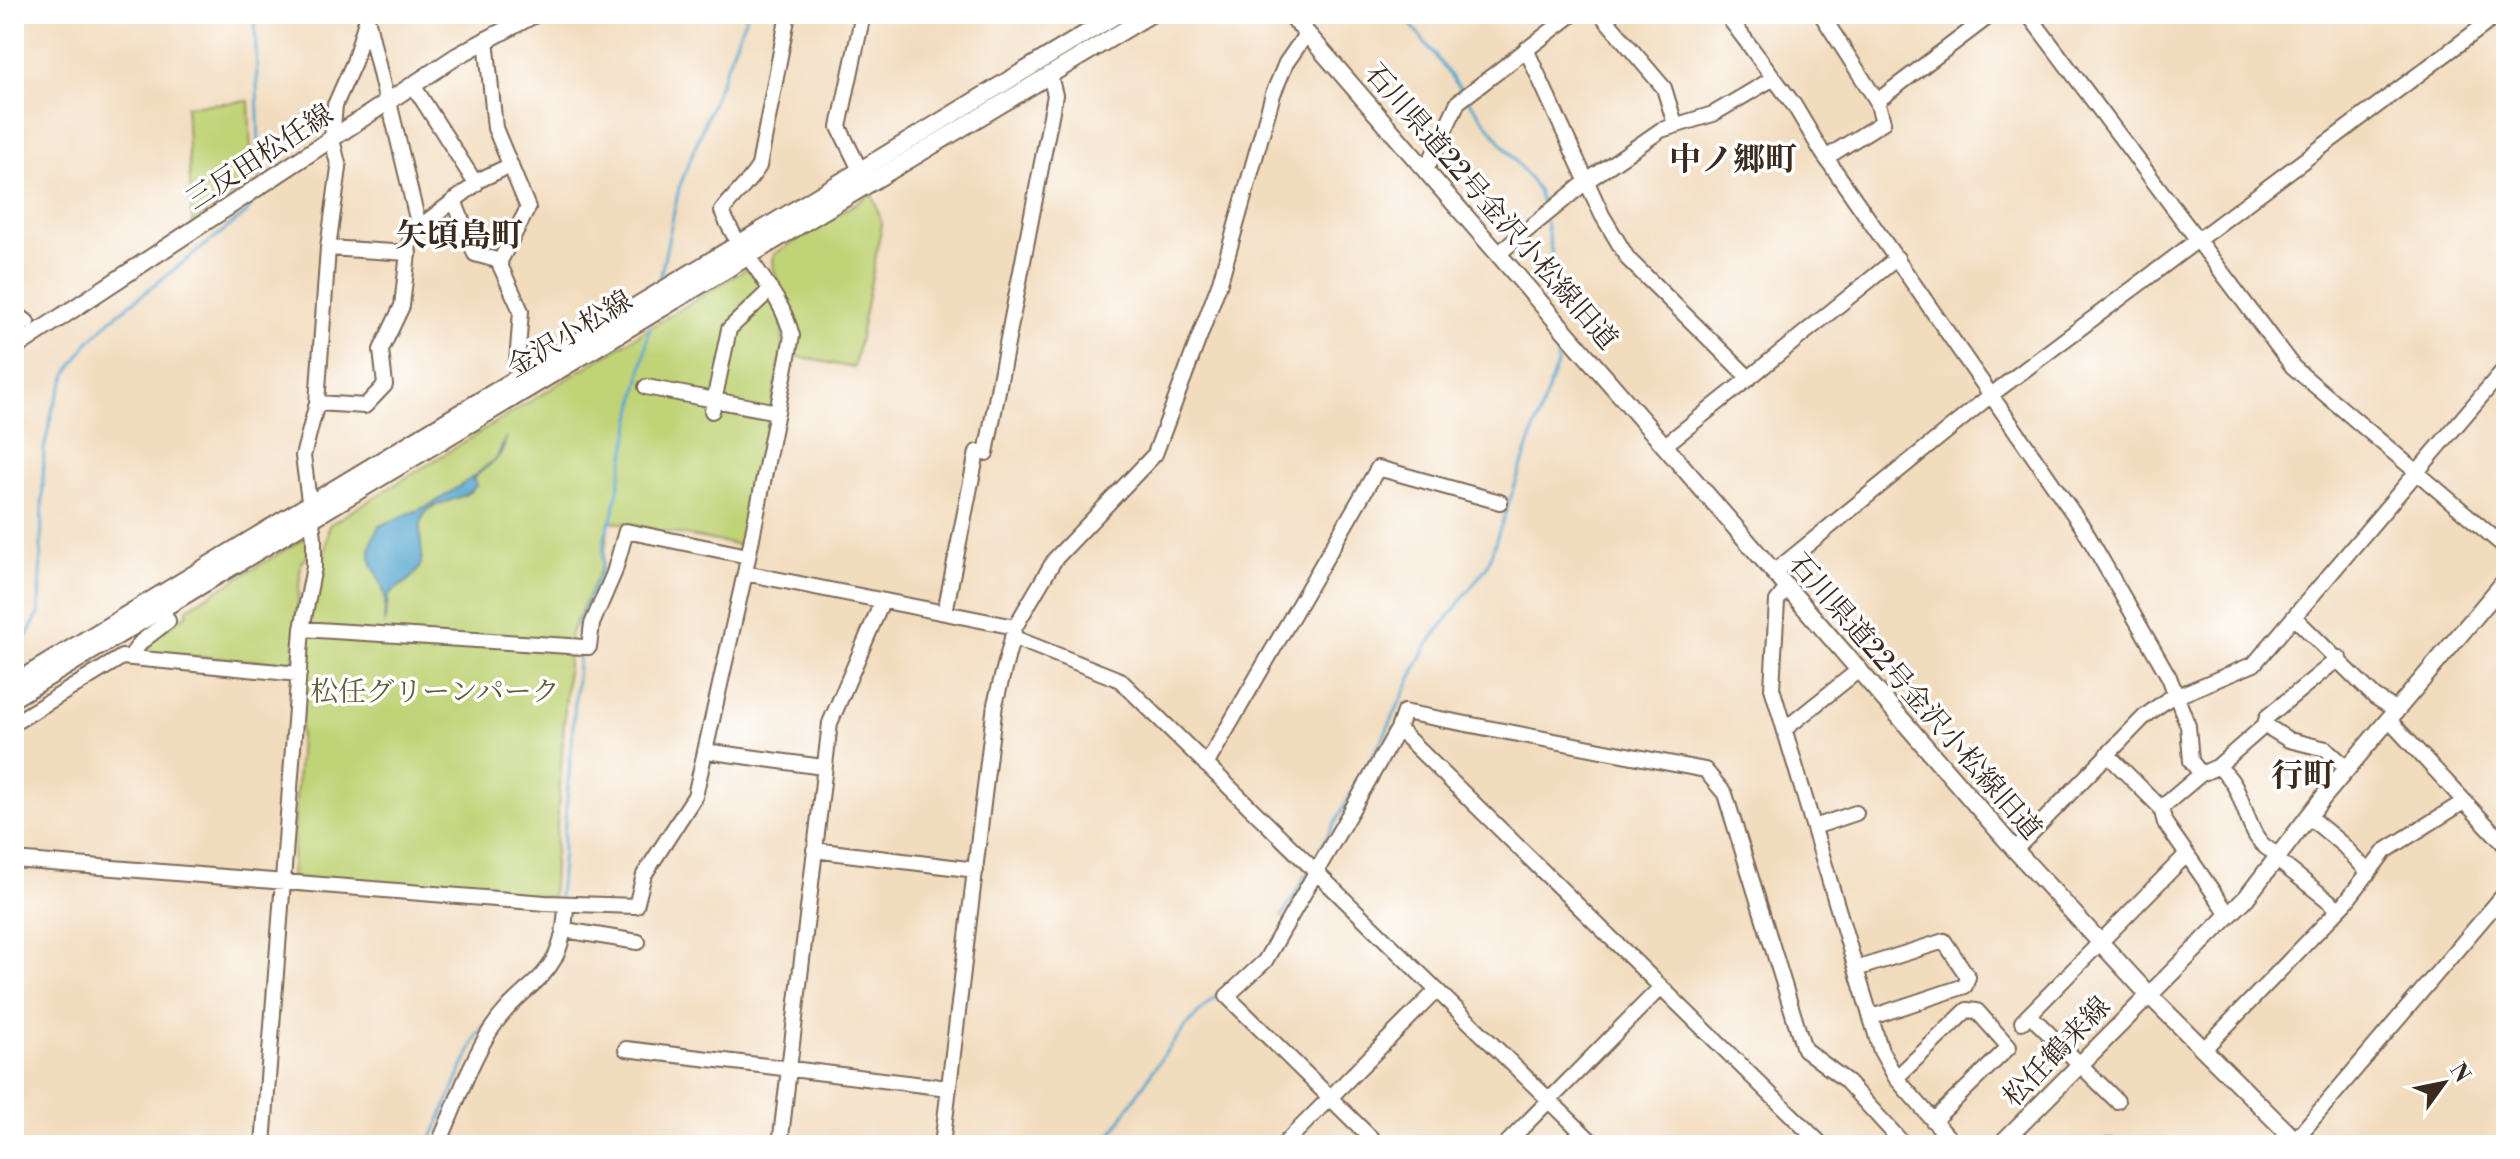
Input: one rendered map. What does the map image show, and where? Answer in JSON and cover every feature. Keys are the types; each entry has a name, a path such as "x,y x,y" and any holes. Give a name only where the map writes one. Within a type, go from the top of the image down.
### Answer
{"main road":[{"name":"三反田松任線","path":"15,347 413,85 486,39 535,14"},
{"name":"金沢小松線","path":"14,683 310,511 745,250 860,170 1118,14"},
{"name":"金沢小松線","path":"14,698 162,609 524,375 1050,76 1151,14"},
{"name":"石川県道22号金沢小松線旧道","path":"1290,14 2015,850 2148,994 2297,1142"},
{"path":"2148,994 2229,915 2347,768 2506,580"},
{"name":"松任鶴来線","path":"2000,1145 2148,994"}],"street":[{"path":"14,860 283,883 636,906 644,875 695,796 745,573 792,336 785,311 722,211 733,196 747,186 759,166 788,14"},
{"path":"860,170 839,127 863,14"},
{"path":"1426,170 1458,102 1573,14"},
{"path":"1601,14 1664,88 1675,124"},
{"path":"1726,14 1774,78 2084,529 2176,693 2188,726 2191,761 2201,774"},
{"path":"1821,14 1877,101 1883,122 1827,157"},
{"path":"1877,101 1992,14"},
{"path":"2028,14 2293,367 2506,548"},
{"path":"1774,572 1991,395 2499,14"},
{"path":"368,17 419,227"},
{"path":"263,1145 302,629 314,567 303,456 317,403 328,248 339,168 332,139 335,105 368,17"},
{"path":"942,1145 995,704 1014,632 1055,559 1155,454 1220,282 1273,94 1286,63 1307,33"},
{"path":"486,39 495,128 528,208 500,261"},
{"path":"1526,49 1587,181 1628,259 1749,378"},
{"path":"945,612 977,452 986,453 1055,95 1050,76"},
{"path":"1498,254 1587,181 1661,130 1713,114 1774,78"},
{"path":"413,85 475,182"},
{"path":"317,403 365,406 385,385 381,350 402,306 409,253 419,227 475,182 511,165"},
{"path":"454,200 475,254 500,261"},
{"path":"328,248 409,253"},
{"path":"1664,446 1897,258"},
{"path":"500,261 521,311 517,363 524,375"},
{"path":"713,406 729,329 770,290"},
{"path":"14,312 27,322"},
{"path":"14,386 15,347"},
{"path":"2015,850 2144,717 2176,693 2182,694 2254,664 2506,367"},
{"path":"646,387 713,406 777,412"},
{"path":"1206,765 1378,468 1500,502"},
{"path":"302,629 589,647 592,624 614,573 626,531 748,556"},
{"path":"745,573 945,612 1014,632 1120,680 1595,1145"},
{"path":"1787,588 1777,601 1772,688 1856,969 1881,1051 1896,1078 1955,1145"},
{"path":"780,1145 830,723 882,602"},
{"path":"130,657 141,642 168,621 162,609"},
{"path":"2294,617 2339,658 2392,715 2462,803 2506,846"},
{"path":"14,723 122,657 299,674"},
{"path":"2161,808 2201,774 2217,767 2265,725 2267,717 2339,658"},
{"path":"1785,729 1860,669"},
{"path":"1378,1145 1227,996 1265,961 1317,875 1398,729 1404,712 1705,770 1725,794 1804,1049 1845,1080 1899,1139 1893,1145"},
{"path":"2265,725 2289,740 2326,749 2347,768"},
{"path":"1398,729 1822,1145"},
{"path":"705,751 823,767"},
{"path":"2107,754 2161,808 2165,823 2229,915"},
{"path":"2217,767 2235,782 2254,832 2267,851 2339,909"},
{"path":"2204,1049 2339,909 2385,851 2462,803"},
{"path":"1814,827 1856,813"},
{"path":"2308,816 2343,845 2369,873"},
{"path":"814,850 976,870"},
{"path":"2117,1101 2030,1022 2186,855"},
{"path":"2297,1142 2506,892"},
{"path":"438,1145 491,1030 552,966 565,930 560,903"},
{"path":"565,930 638,942"},
{"path":"1856,969 1944,941 1968,977 1965,986 1872,1017"},
{"path":"1505,1145 1660,988"},
{"path":"1283,1145 1436,991"},
{"path":"1896,1078 1967,1010 1977,1011 2009,1047 1933,1121"},
{"path":"626,1049 948,1088"}],"green space":[{"path":"249,101 252,182 192,223 186,106"},
{"path":"872,193 882,224 854,368 795,356 797,323 776,279 774,254"},
{"name":"松任グリーンパーク","path":"749,267 781,316 783,347 744,546 609,521 603,564 570,635 552,897 291,879 306,644 314,576 325,552 329,525"},
{"name":"松任グリーンパーク","path":"312,534 307,557 301,562 293,664 148,653 150,641 187,614 187,608"}],"water":[{"path":"496,458 473,479 477,485 471,491 428,510 424,515 420,529 421,564 412,577 389,594 384,624 383,588 370,557 373,538 379,526 432,504"}],"waterway":[{"path":"255,14 260,180"},
{"path":"659,283 679,188 747,14"},
{"path":"1403,14 1463,92"},
{"path":"1467,98 1538,190 1543,210"},
{"path":"14,659 39,613 44,450 53,407 68,372 87,344 110,320 245,214 259,195"},
{"path":"1546,222 1557,284 1556,301"},
{"path":"580,642 578,622 602,569 605,535 613,515 650,326"},
{"path":"1314,860 1384,736 1426,647 1487,566 1557,364 1558,344"},
{"path":"559,897 579,653"},
{"path":"1282,917 1307,873"},
{"path":"429,1145 478,1033 549,954"},
{"path":"1104,1145 1173,1043 1205,1006 1223,991"}],"district":[{"name":"中ノ郷町","path":"1733,159"},
{"name":"矢頃島町","path":"459,235"},
{"name":"行町","path":"2303,775"}]}
